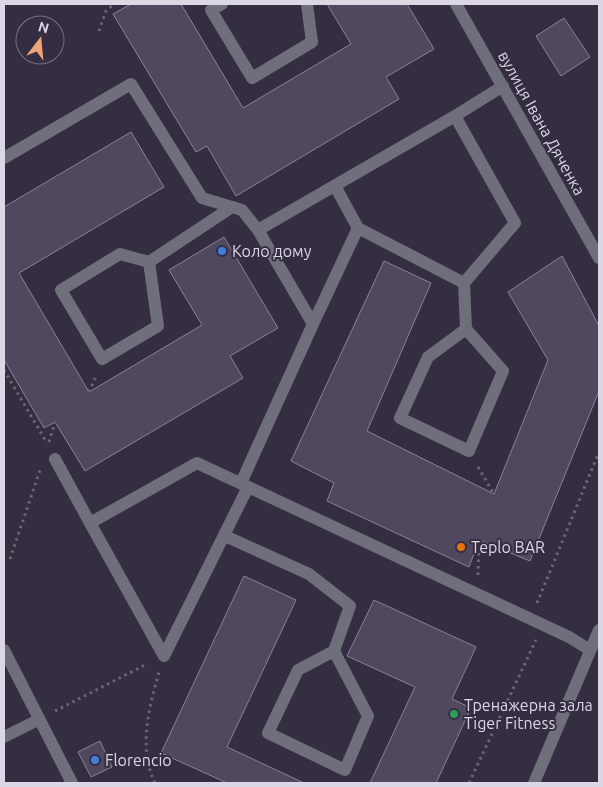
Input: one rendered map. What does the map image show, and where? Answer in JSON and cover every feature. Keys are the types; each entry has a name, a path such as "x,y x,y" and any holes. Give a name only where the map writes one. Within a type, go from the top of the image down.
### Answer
{"street":[{"path":"222,4 211,10 252,78 312,42 307,4"},
{"name":"вулиця Івана Дяченка","path":"456,4 599,258"},
{"path":"4,158 130,84 202,198 242,210 258,230 314,324"},
{"path":"258,230 455,116 502,86"},
{"path":"455,116 515,223 464,283 466,329 504,371 469,451 400,418 428,357 466,329"},
{"path":"335,186 358,228 464,283"},
{"path":"149,262 158,326 102,359 61,290 120,254 149,262 232,207"},
{"path":"164,656 225,536 244,485 358,228"},
{"path":"55,459 164,656"},
{"path":"90,523 197,463 477,596 569,637 590,650"},
{"path":"225,536 309,574 350,606 334,651 298,670 268,733 344,770 368,716 334,651"},
{"path":"534,783 599,630"},
{"path":"4,650 38,720 72,783"},
{"path":"4,737 38,720"}],"path":[{"path":"99,31 106,11 114,4"},
{"path":"4,370 48,445 55,422"},
{"path":"469,451 494,494"},
{"path":"530,620 599,452"},
{"path":"10,559 42,462"},
{"path":"477,596 479,540"},
{"path":"468,783 542,626"},
{"path":"38,720 164,656"},
{"path":"155,783 150,772 146,738 151,702 164,656"}],"building":[{"path":"131,4 181,4 243,108 351,44 327,4 407,4 434,49 386,77 399,99 236,196 207,146 196,152 113,14"},
{"path":"564,18 590,57 561,76 536,36"},
{"path":"131,132 164,187 19,273 89,392 202,325 169,270 224,237 278,328 230,356 243,378 85,471 55,422 44,428 4,360 4,207"},
{"path":"562,256 599,326 599,391 530,561 479,540 469,567 327,501 334,483 291,461 384,261 431,283 367,431 494,494 548,360 508,292"},
{"path":"244,576 296,600 227,747 304,783 227,783 161,753"},
{"path":"374,600 476,647 452,699 471,708 436,783 370,783 415,687 347,656"},
{"name":"Florencio","path":"100,741 112,767 91,777 78,752"}],"place":[{"name":"Коло дому","path":"222,251"},
{"name":"Teplo BAR","path":"461,547"},
{"name":"Тренажерна зала Tiger Fitness","path":"454,714"},
{"name":"Florencio","path":"95,760"}]}
